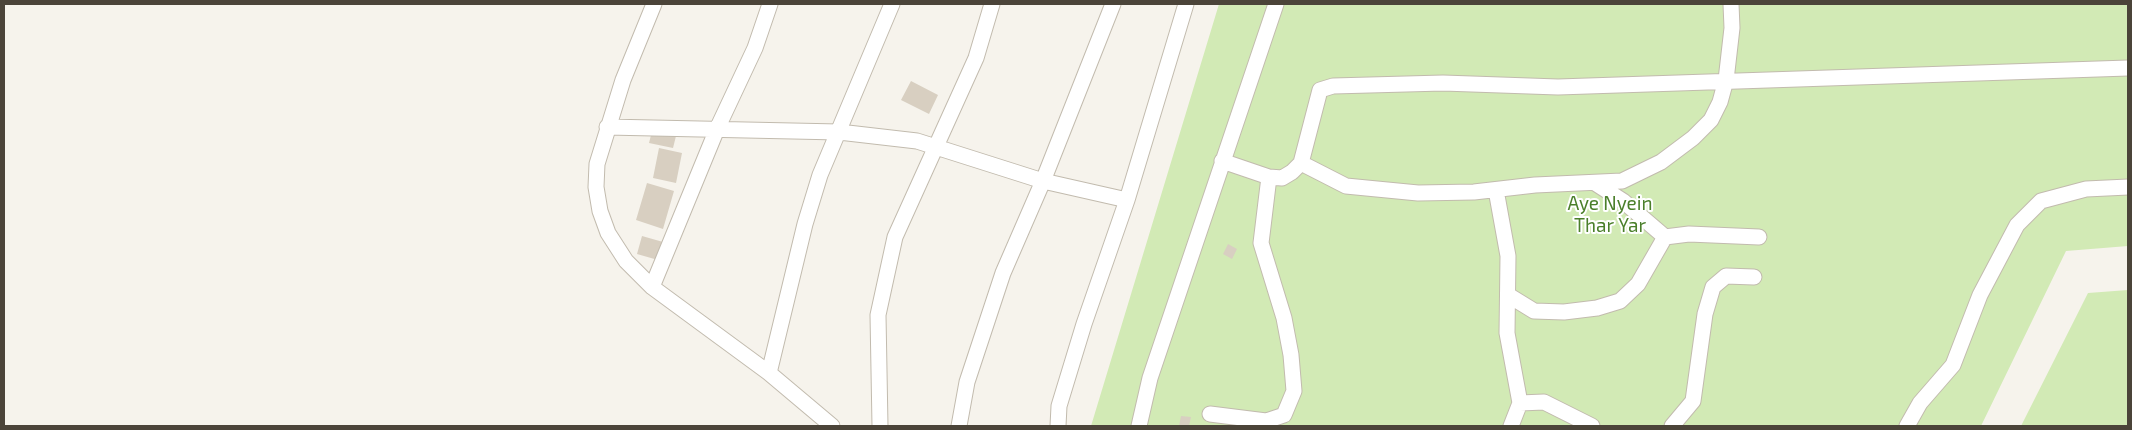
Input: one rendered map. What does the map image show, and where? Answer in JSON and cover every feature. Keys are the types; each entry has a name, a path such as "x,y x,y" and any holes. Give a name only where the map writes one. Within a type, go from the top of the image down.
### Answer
{"street":[{"path":"654,4 623,80 597,164 596,187 600,212 608,234 626,262 652,287 769,373 832,426"},
{"path":"652,287 717,129 755,48 770,4"},
{"path":"769,373 805,224 820,176 892,4"},
{"path":"880,426 878,314 895,238 938,146 948,116 976,58 992,4"},
{"path":"959,426 967,382 1003,273 1043,181 1114,4"},
{"path":"1058,426 1060,406 1084,324 1127,200 1186,4"},
{"path":"1139,426 1150,378 1276,4"},
{"path":"1301,163 1346,186 1418,193 1496,190 1535,185 1622,181 1661,162 1693,138 1711,120 1720,102 1726,80 1732,28 1731,4"},
{"path":"1222,161 1269,177 1282,178 1292,172 1301,163 1320,90 1333,86 1443,83 1558,86 2128,68"},
{"path":"607,127 838,132 917,141 938,146 1043,181 1127,200"},
{"path":"1210,414 1266,421 1284,415 1294,392 1291,355 1284,318 1260,243 1269,177"},
{"path":"1596,183 1623,201 1665,237 1689,234 1759,237"},
{"path":"1907,426 1920,403 1953,364 1980,295 2017,225 2041,201 2086,189 2128,186"},
{"path":"1496,190 1508,256 1507,333 1520,403 1511,426"},
{"path":"1508,295 1534,311 1564,312 1597,308 1620,300 1638,284 1665,237"},
{"path":"1672,426 1693,401 1705,314 1713,287 1726,276 1754,277"},
{"path":"1520,403 1544,402 1592,426"}],"green space":[{"name":"Aye Nyein Thar Yar","path":"1219,4 2128,4 2128,246 2066,251 1981,426 1091,426"},
{"path":"2128,290 2128,426 2021,426 2088,293"}],"building":[{"path":"911,81 938,95 929,114 901,100"},
{"path":"652,131 676,136 673,148 649,143"},
{"path":"659,148 682,153 676,183 653,178"},
{"path":"647,183 674,191 663,229 636,220"},
{"path":"642,236 663,242 658,260 637,254"},
{"path":"1228,244 1237,249 1232,259 1223,254"},
{"path":"1181,416 1191,417 1189,426 1179,426"}]}
